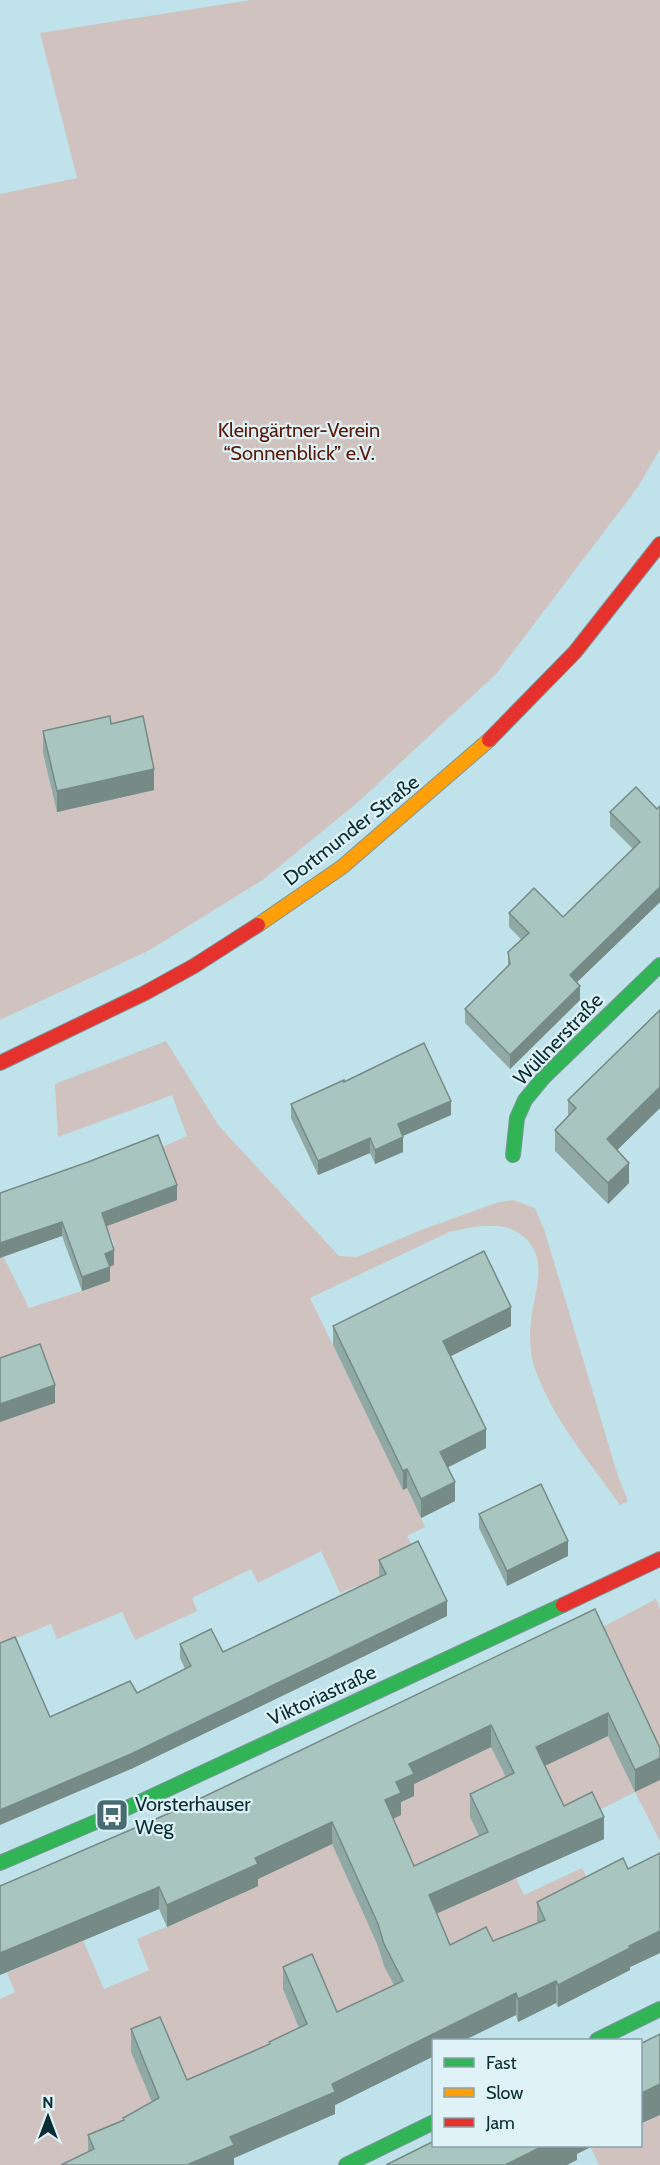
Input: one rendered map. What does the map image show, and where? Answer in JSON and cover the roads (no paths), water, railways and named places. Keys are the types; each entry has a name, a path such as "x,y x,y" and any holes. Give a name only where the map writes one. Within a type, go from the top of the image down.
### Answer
{"street":[{"name":"Dortmunder Straße","path":"0,1062 146,993 194,966 342,867 501,729 575,652 660,544"},
{"name":"Wüllnerstraße","path":"513,1155 517,1118 525,1100 544,1077 660,965"},
{"name":"Viktoriastraße","path":"0,1863 112,1815 660,1559"},
{"path":"599,2039 660,2009"},
{"path":"346,2165 432,2123"}],"place":[{"name":"Vorsterhauser Weg","path":"112,1815"}],"park label":[{"name":"Kleingärtner-Verein “Sonnenblick” e.V.","path":"299,442"}]}
